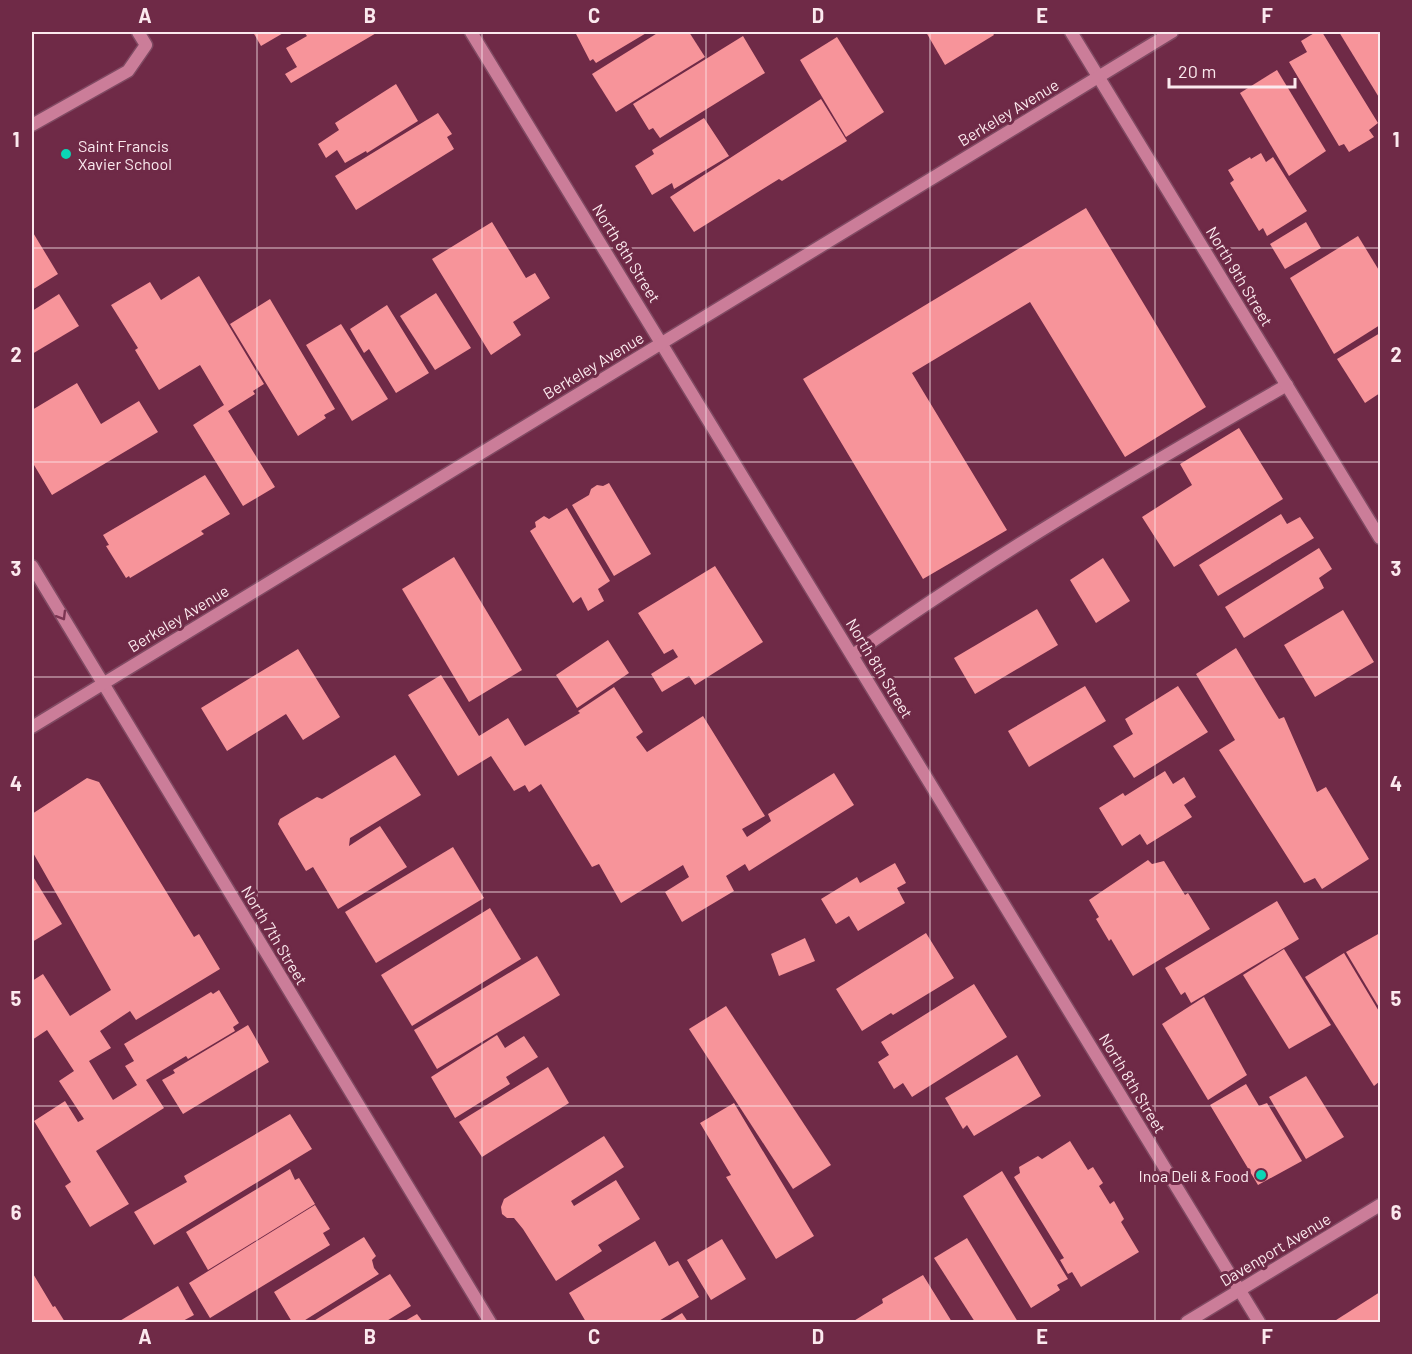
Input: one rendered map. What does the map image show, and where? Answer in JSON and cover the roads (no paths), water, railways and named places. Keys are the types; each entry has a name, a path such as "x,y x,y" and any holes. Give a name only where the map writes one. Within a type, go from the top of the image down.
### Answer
{"street":[{"path":"32,125 128,72 146,45 138,32"},
{"name":"North 8th Street","path":"471,32 663,342 1259,1323"},
{"name":"North 9th Street","path":"1071,32 1380,538"},
{"name":"Berkeley Avenue","path":"32,727 1172,32"},
{"path":"853,655 1081,505 1287,385"},
{"name":"North 7th Street","path":"32,566 490,1323"},
{"name":"Davenport Avenue","path":"1187,1323 1380,1204"}],"place":[{"name":"Saint Francis Xavier School","path":"66,154"},
{"name":"Inoa Deli & Food","path":"1261,1175"}]}
